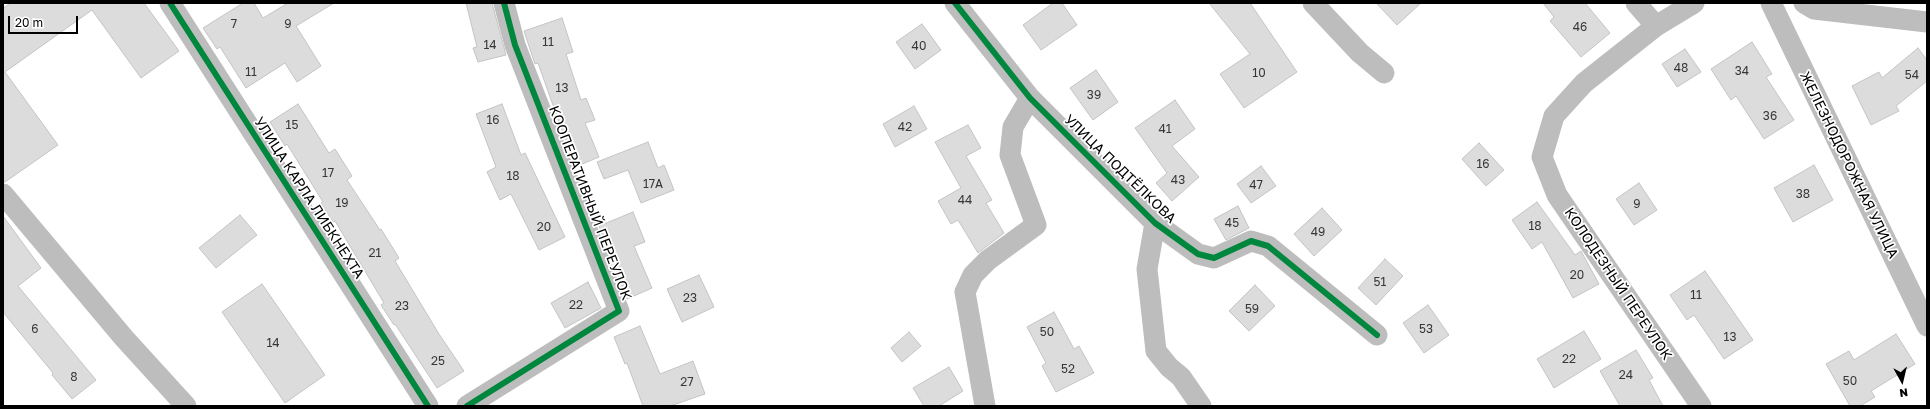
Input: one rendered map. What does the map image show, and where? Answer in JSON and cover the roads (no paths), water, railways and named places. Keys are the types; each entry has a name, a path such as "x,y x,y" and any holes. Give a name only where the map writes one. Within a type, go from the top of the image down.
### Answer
{"street":[{"name":"УЛИЦА КАРЛА ЛИБКНЕХТА","path":"170,3 428,406"},
{"name":"КООПЕРАТИВНЫЙ ПЕРЕУЛОК","path":"467,406 619,312 515,45 504,3"},
{"name":"УЛИЦА ПОДТЁЛКОВА","path":"955,3 1030,98 1155,223 1198,254 1214,258 1251,241 1268,246 1377,335"},
{"path":"1313,3 1360,53 1384,73"},
{"path":"1636,3 1656,26 1694,3"},
{"name":"ЖЕЛЕЗНОДОРОЖНАЯ УЛИЦА","path":"1771,3 1927,326"},
{"path":"1804,3 1814,9 1927,22"},
{"name":"КОЛОДЕЗНЫЙ ПЕРЕУЛОК","path":"1656,26 1584,82 1554,116 1542,157 1557,195 1701,406"},
{"path":"985,406 964,292 973,275 988,260 1036,225 1010,155 1013,127 1030,98"},
{"path":"3,194 124,338 186,406"},
{"name":"УЛИЦА ПОДТЁЛКОВА","path":"1155,223 1147,269 1156,352 1169,367 1181,377 1201,406"}]}
